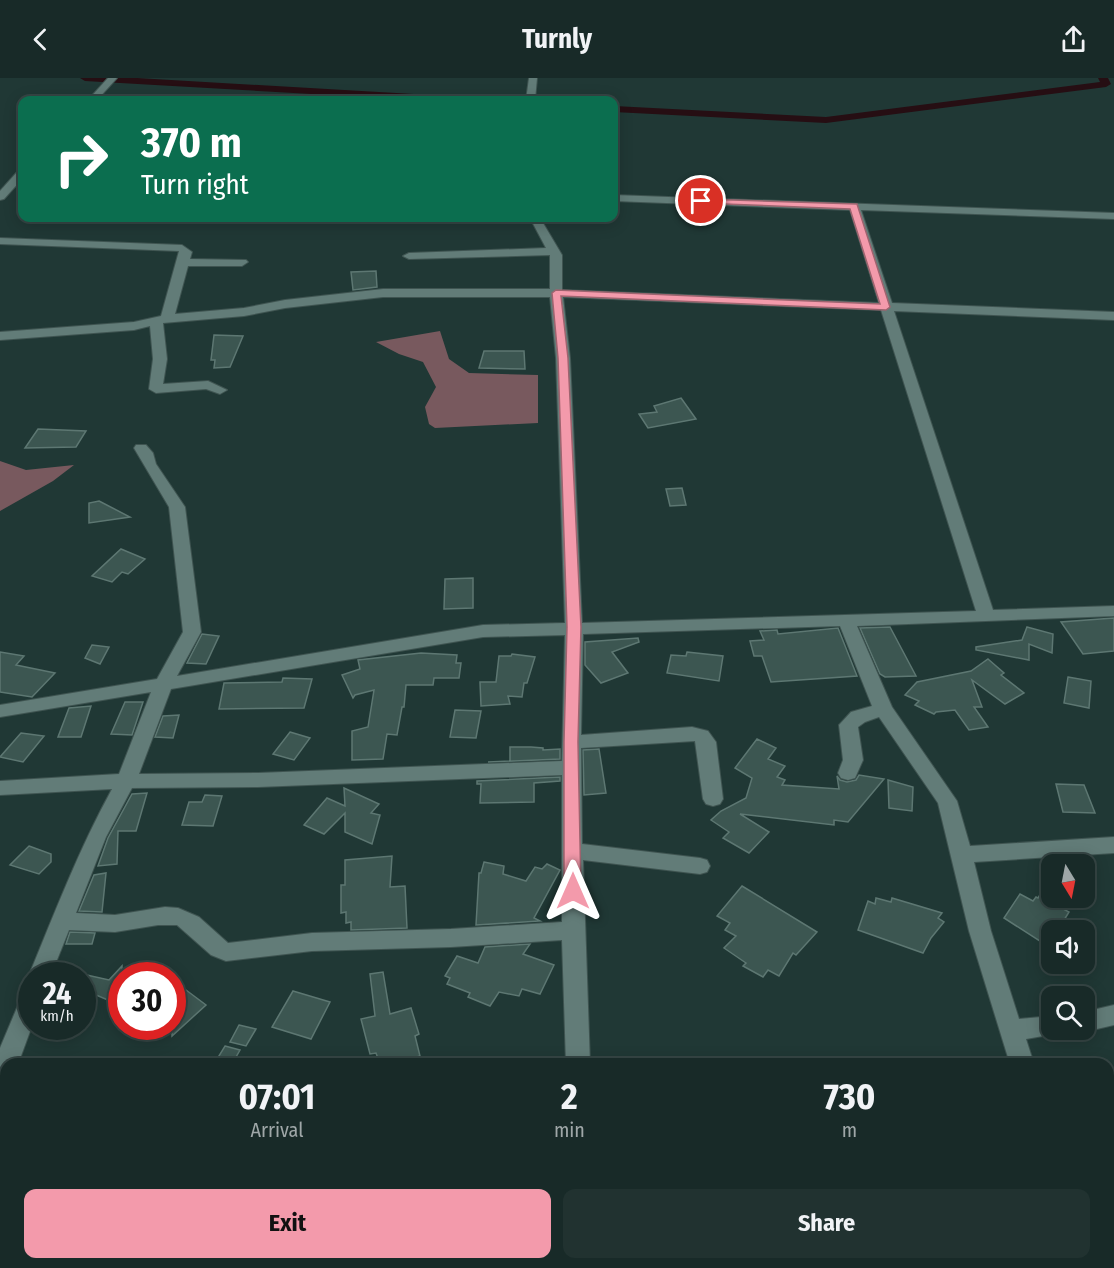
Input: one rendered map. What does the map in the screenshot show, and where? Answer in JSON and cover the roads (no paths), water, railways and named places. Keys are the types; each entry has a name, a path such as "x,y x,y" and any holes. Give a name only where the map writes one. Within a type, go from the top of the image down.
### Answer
{"street":[{"path":"531,96 533,78"},
{"path":"96,96 112,80"},
{"path":"0,197 18,177"},
{"path":"618,198 1114,216"},
{"path":"854,206 986,614"},
{"path":"537,222 556,255 556,293 563,358 574,627 571,768 578,1058"},
{"path":"0,241 182,248 186,252 162,320 156,389 208,385 220,390"},
{"path":"409,256 552,251"},
{"path":"183,262 242,262"},
{"path":"0,336 135,326 162,320 244,312 285,304 383,293 556,293 1114,316"},
{"path":"45,962 96,837 126,781 164,683 192,632 177,507 141,448"},
{"path":"0,711 483,631 1114,610"},
{"path":"846,620 883,709 947,801 980,931 1020,1058"},
{"path":"848,773 853,760 848,724 858,717 883,709"},
{"path":"571,742 692,734 701,736 706,742 712,800"},
{"path":"0,788 126,781 258,780 571,768"},
{"path":"961,855 1114,845"},
{"path":"572,851 700,867"},
{"path":"62,921 122,923 167,916 179,917 198,927 219,950 226,952 312,942 451,938 573,930"},
{"path":"1095,1019 1114,1015"},
{"path":"1011,1030 1041,1027"},
{"path":"8,1058 18,1033"}],"waterway":[{"path":"85,78 109,79"},
{"path":"618,109 826,120 1106,84 1103,78"},
{"path":"117,80 395,96"}]}
